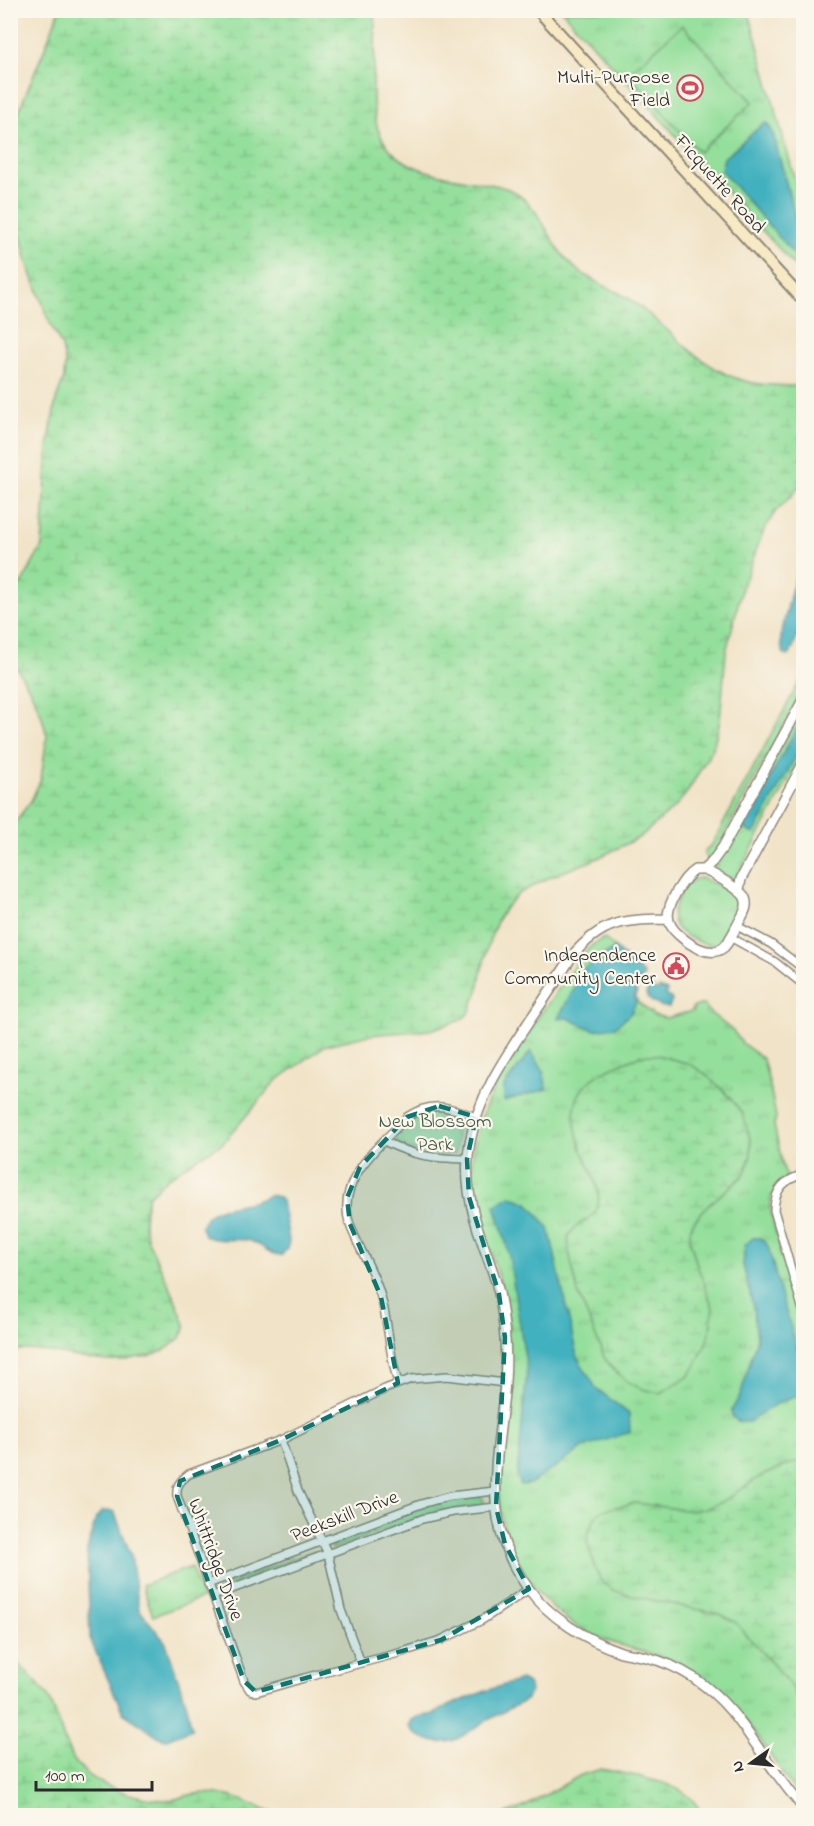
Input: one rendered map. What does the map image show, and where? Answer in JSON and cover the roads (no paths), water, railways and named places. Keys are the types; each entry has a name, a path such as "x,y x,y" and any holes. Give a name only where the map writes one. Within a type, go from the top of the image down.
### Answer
{"main road":[{"name":"Ficquette Road","path":"538,10 804,301"}],"street":[{"path":"703,870 723,847 804,698"},
{"path":"739,890 741,878 804,762"},
{"path":"694,870 703,870 739,890 745,898 746,908 723,948 706,951 688,943 673,930 668,919 668,908 686,876 694,870"},
{"path":"668,919 617,922 591,937 572,956 494,1075 476,1117 468,1159 469,1197 472,1213 500,1294 505,1338 505,1383 495,1472 499,1527 515,1566 528,1589 566,1624 585,1637 624,1653 668,1664 693,1677 714,1693 729,1706 804,1809"},
{"path":"737,926 771,944 804,969"},
{"path":"730,938 775,962 804,985"},
{"path":"398,1383 391,1362 381,1297 350,1224 347,1198 360,1167 407,1117 416,1111 439,1106 476,1117"},
{"path":"384,1142 415,1155 429,1158 468,1159"},
{"path":"804,1174 790,1179 778,1190 774,1210 804,1314"},
{"name":"Whittridge Drive","path":"505,1383 447,1376 425,1377 398,1383 281,1440 189,1474 180,1481 176,1489 244,1681 250,1689 256,1692 441,1640 499,1610 528,1589"},
{"path":"281,1440 298,1491 328,1554 341,1610 361,1663"},
{"name":"Peekskill Drive","path":"208,1584 385,1516 438,1499 495,1491"},
{"name":"Peekskill Drive","path":"213,1596 439,1514 496,1507"}],"water":[{"path":"767,123 773,133 803,246 803,265 721,170 724,158"},
{"path":"803,550 803,621 790,655 787,656 781,646 781,636"},
{"path":"803,716 803,743 754,834 743,828"},
{"path":"615,948 644,975 635,991 637,992 634,999 637,1000 631,1013 615,1027 594,1030 567,1018 558,1018 585,968"},
{"path":"652,988 657,991 659,988 667,991 666,995 672,1001 669,1007 650,1000 646,994 648,989"},
{"path":"531,1051 543,1070 547,1089 504,1101 504,1086"},
{"path":"270,1195 279,1197 282,1201 289,1240 288,1247 282,1255 274,1254 247,1240 220,1240 204,1235 201,1226 214,1211 253,1202"},
{"path":"510,1196 528,1203 549,1228 577,1357 596,1388 629,1414 630,1432 585,1447 530,1484 521,1485 517,1476 527,1371 508,1250 495,1206"},
{"path":"753,1238 763,1240 769,1249 800,1359 804,1391 776,1404 749,1422 743,1422 735,1420 731,1412 741,1393 757,1338 753,1307 743,1265 745,1245"},
{"path":"102,1511 114,1511 131,1555 139,1609 166,1643 187,1706 192,1729 164,1740 123,1713 90,1639 87,1550 96,1518"},
{"path":"521,1680 528,1684 530,1689 526,1700 453,1741 428,1740 417,1735 409,1726 417,1717 434,1714 488,1690"}],"place":[{"name":"Multi-Purpose Field","path":"690,88"},
{"name":"Independence Community Center","path":"676,966"}],"park label":[{"name":"New Blossom Park","path":"435,1132"}]}
